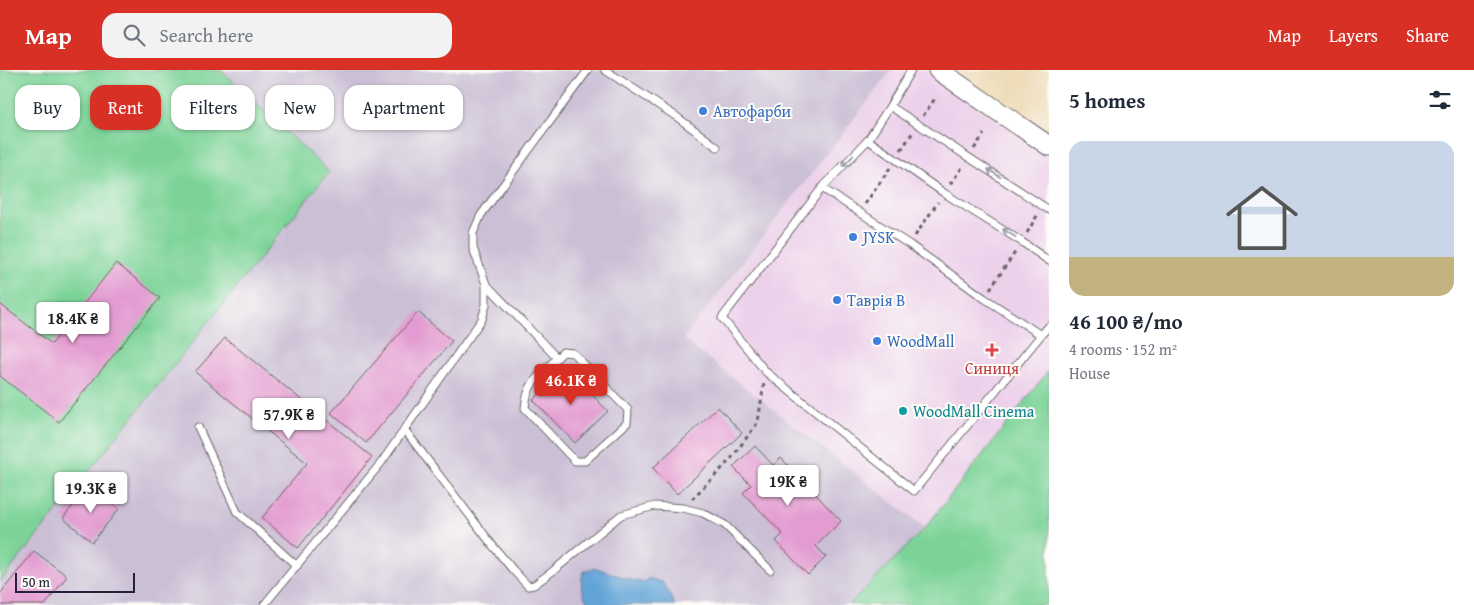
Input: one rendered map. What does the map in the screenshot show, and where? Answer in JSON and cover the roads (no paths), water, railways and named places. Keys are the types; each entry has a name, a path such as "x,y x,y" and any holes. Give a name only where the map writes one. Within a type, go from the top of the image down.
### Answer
{"main road":[{"path":"938,70 1049,146"}],"lane":[{"path":"264,605 381,463 482,319 486,305 486,284 473,248 473,233 481,215 588,70"},
{"path":"605,70 677,117 717,147"},
{"path":"911,70 868,140 822,188 722,318 766,372 914,491 1049,326"},
{"path":"890,106 1049,210"},
{"path":"868,140 944,193 1049,261"},
{"path":"822,188 910,245 984,298 1041,335"},
{"path":"486,284 557,358"},
{"path":"563,352 573,353 628,410 627,423 585,461 575,461 525,408 526,395 531,384 557,358 563,352"},
{"path":"198,427 238,512 296,566"},
{"path":"404,429 493,546 528,586 534,585 553,571 621,515 655,506 683,508 703,513 725,525 770,570"}],"water":[{"path":"596,568 635,581 644,582 649,578 663,583 675,605 590,605 583,593 582,580 584,571"}],"place":[{"name":"Автофарби","path":"703,111"},
{"name":"JYSK","path":"853,237"},
{"name":"Таврія В","path":"837,300"},
{"name":"WoodMall","path":"877,341"},
{"name":"Синиця","path":"992,350"},
{"name":"WoodMall Cinema","path":"903,411"}]}
